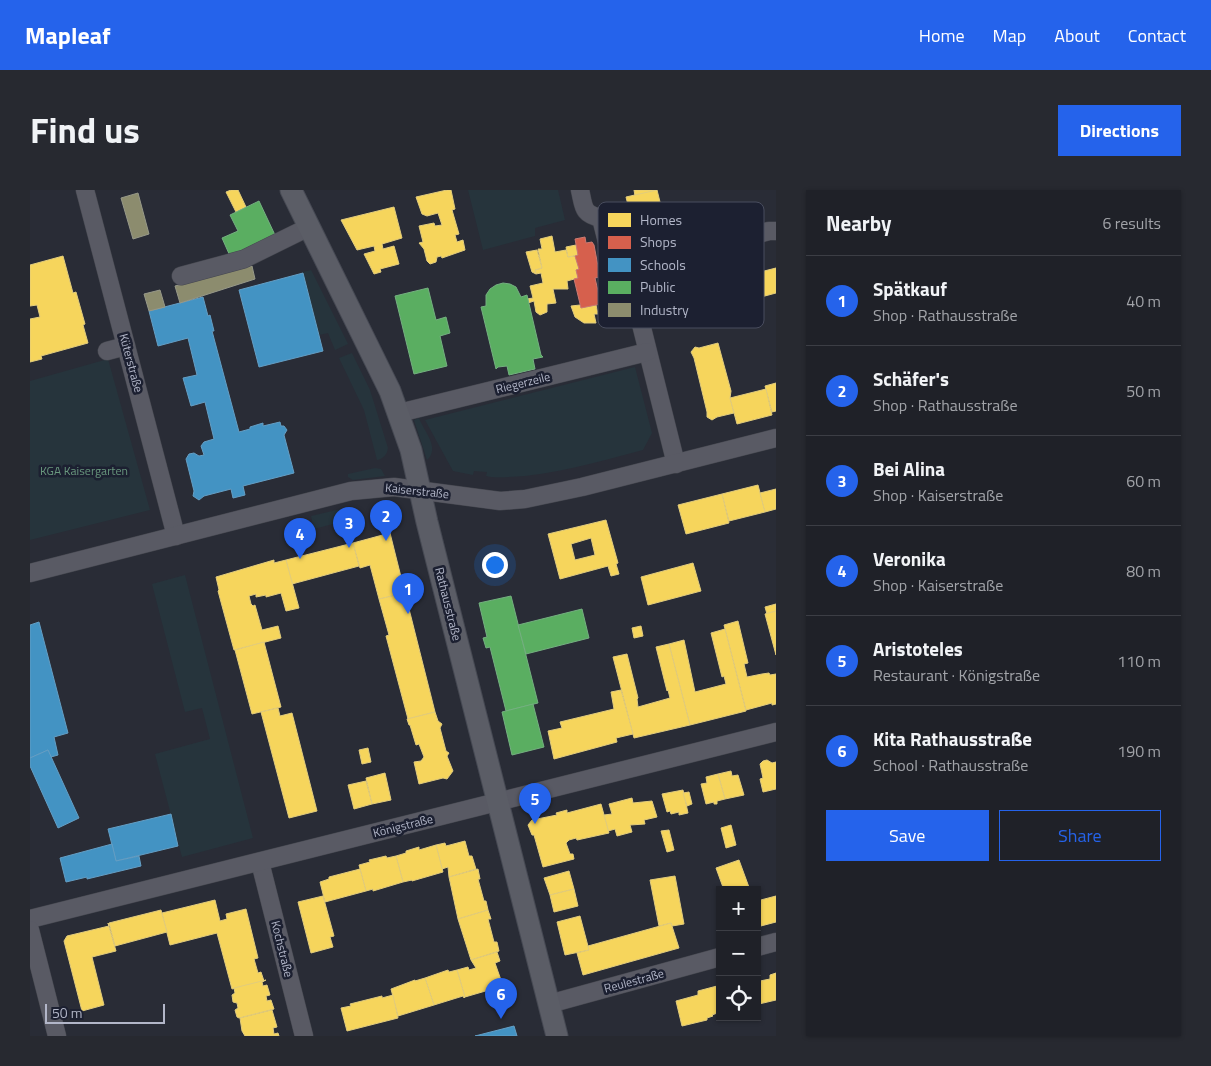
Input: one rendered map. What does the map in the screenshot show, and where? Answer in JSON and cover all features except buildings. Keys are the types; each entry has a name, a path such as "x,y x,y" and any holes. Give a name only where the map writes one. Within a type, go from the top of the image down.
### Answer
{"main road":[{"name":"Rathausstraße","path":"296,191 309,227 376,360 399,413 414,464 557,1036"}],"street":[{"name":"Küterstraße","path":"85,190 176,536"},
{"path":"580,190 586,212 590,216 598,217"},
{"path":"181,276 244,259 309,227"},
{"path":"642,328 676,464"},
{"path":"107,351 126,346"},
{"name":"Riegerzeile","path":"399,413 648,352"},
{"name":"Kaiserstraße","path":"30,573 351,491 383,487 419,489 500,500 525,499 582,488 776,438"},
{"name":"Königstraße","path":"30,919 776,732"},
{"name":"Kochstraße","path":"260,862 304,1036"},
{"path":"30,930 57,1036"},
{"path":"761,946 776,942"},
{"name":"Reulestraße","path":"549,1004 716,959"}],"green space":[{"path":"468,190 558,190 565,220 535,228 535,236 483,250"},
{"path":"311,270 348,344 335,350 328,333 319,335 303,272"},
{"path":"352,353 370,390 388,448 386,455 377,460 364,410 339,358"},
{"name":"KGA Kaisergarten","path":"108,359 150,510 30,540 30,381"},
{"path":"635,367 652,433 643,450 586,465 548,473 510,477 486,476 487,472 474,471 473,475 453,471 425,420"},
{"path":"419,418 432,445 431,455 427,460 414,420"},
{"path":"375,468 381,469 385,476 353,480 348,477 348,474"},
{"path":"345,508 348,520 314,529 311,516"},
{"path":"185,575 253,838 182,857 155,754 210,739 202,708 185,712 152,584"}],"place":[{"name":"Schäfer's","path":"386,541"},
{"name":"Bei Alina","path":"349,548"},
{"name":"Veronika","path":"300,559"},
{"name":"Spätkauf","path":"408,614"},
{"name":"Aristoteles","path":"535,824"},
{"name":"Kita Rathausstraße","path":"501,1019"}]}
